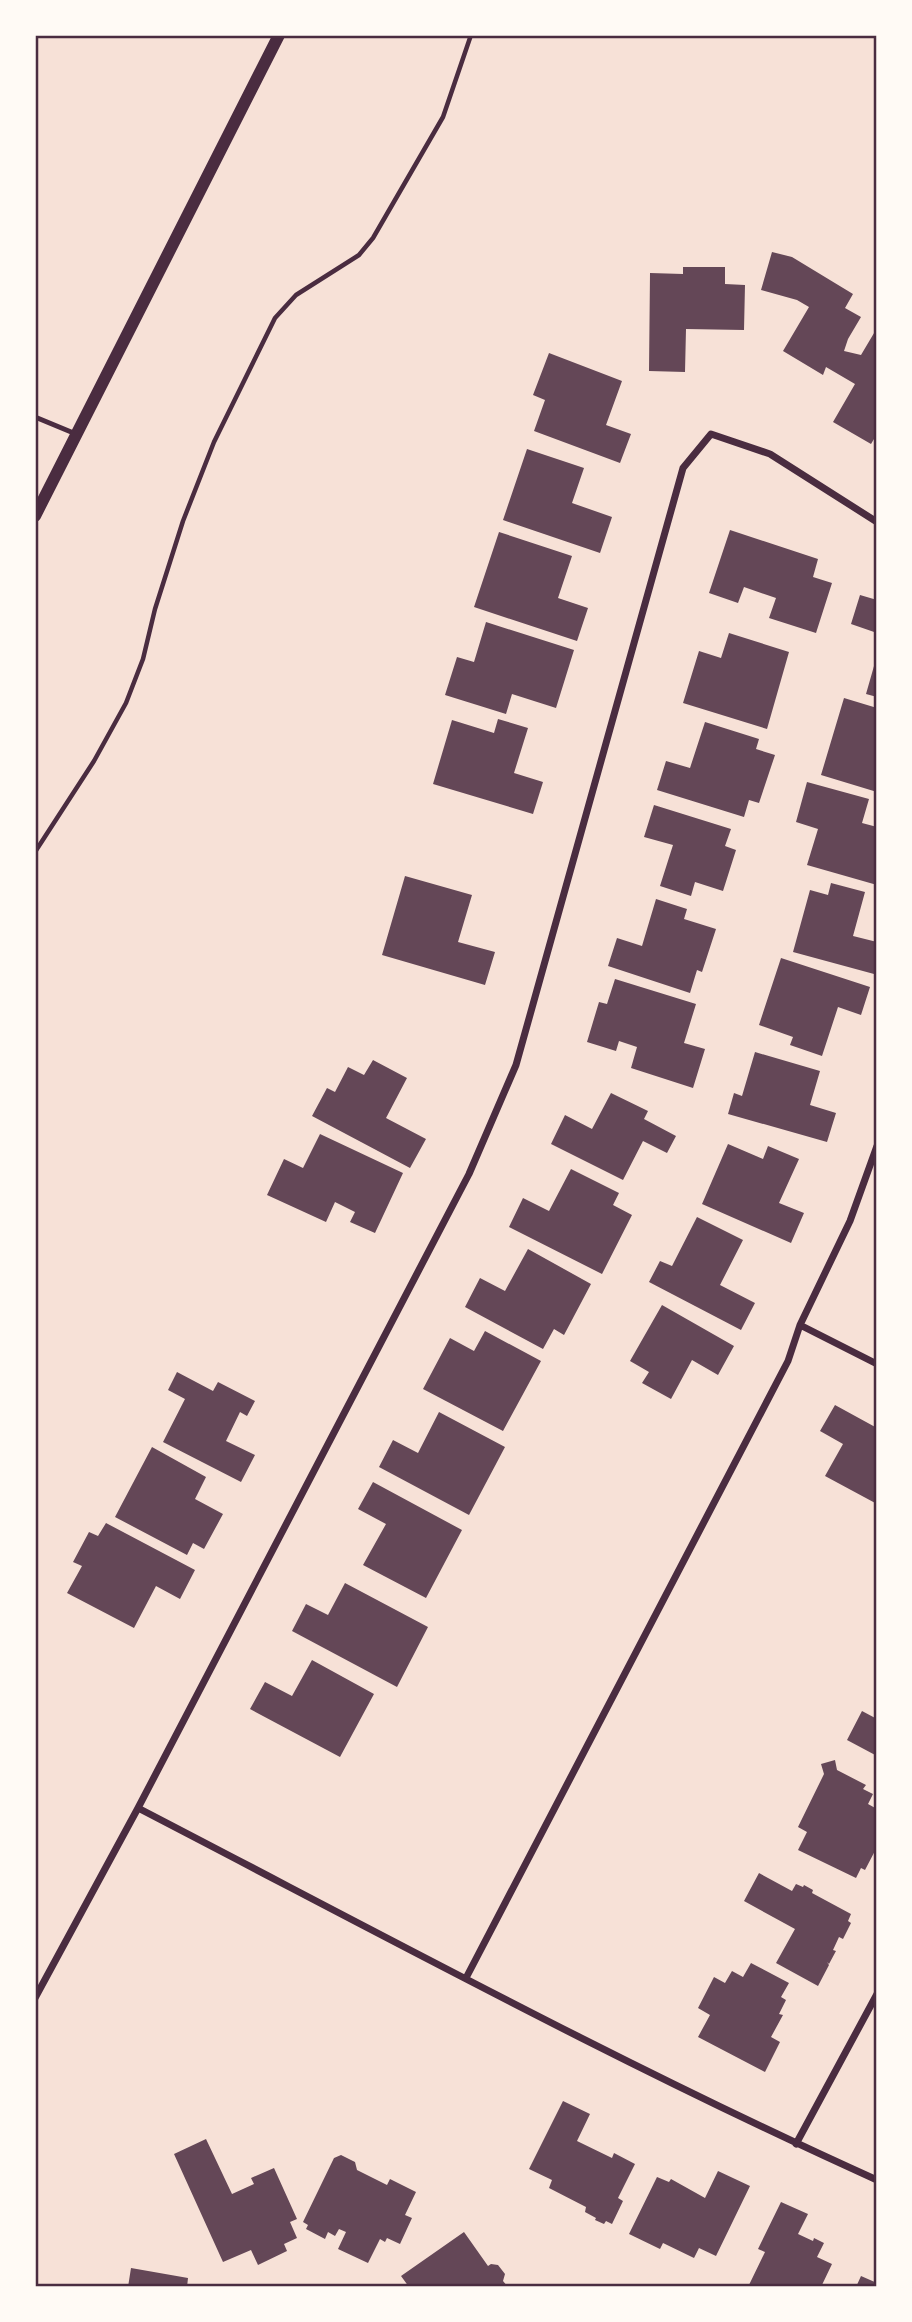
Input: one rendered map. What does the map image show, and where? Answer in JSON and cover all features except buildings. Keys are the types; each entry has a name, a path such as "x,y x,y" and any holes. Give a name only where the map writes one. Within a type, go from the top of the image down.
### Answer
{"street":[{"path":"35,516 279,35"},
{"path":"35,1998 138,1808 463,1186 516,1065 683,468 711,433 770,454 877,522"},
{"path":"466,1978 788,1362 800,1325 850,1221 877,1146"},
{"path":"800,1325 877,1364"},
{"path":"138,1808 596,2046 796,2144 877,2180"},
{"path":"796,2144 877,1994"}],"lane":[{"path":"35,417 76,434"}],"path":[{"path":"35,852 94,761 126,703 143,659 155,609 187,510 214,442 275,318 296,295 359,256 373,238 443,117 471,35"}]}
